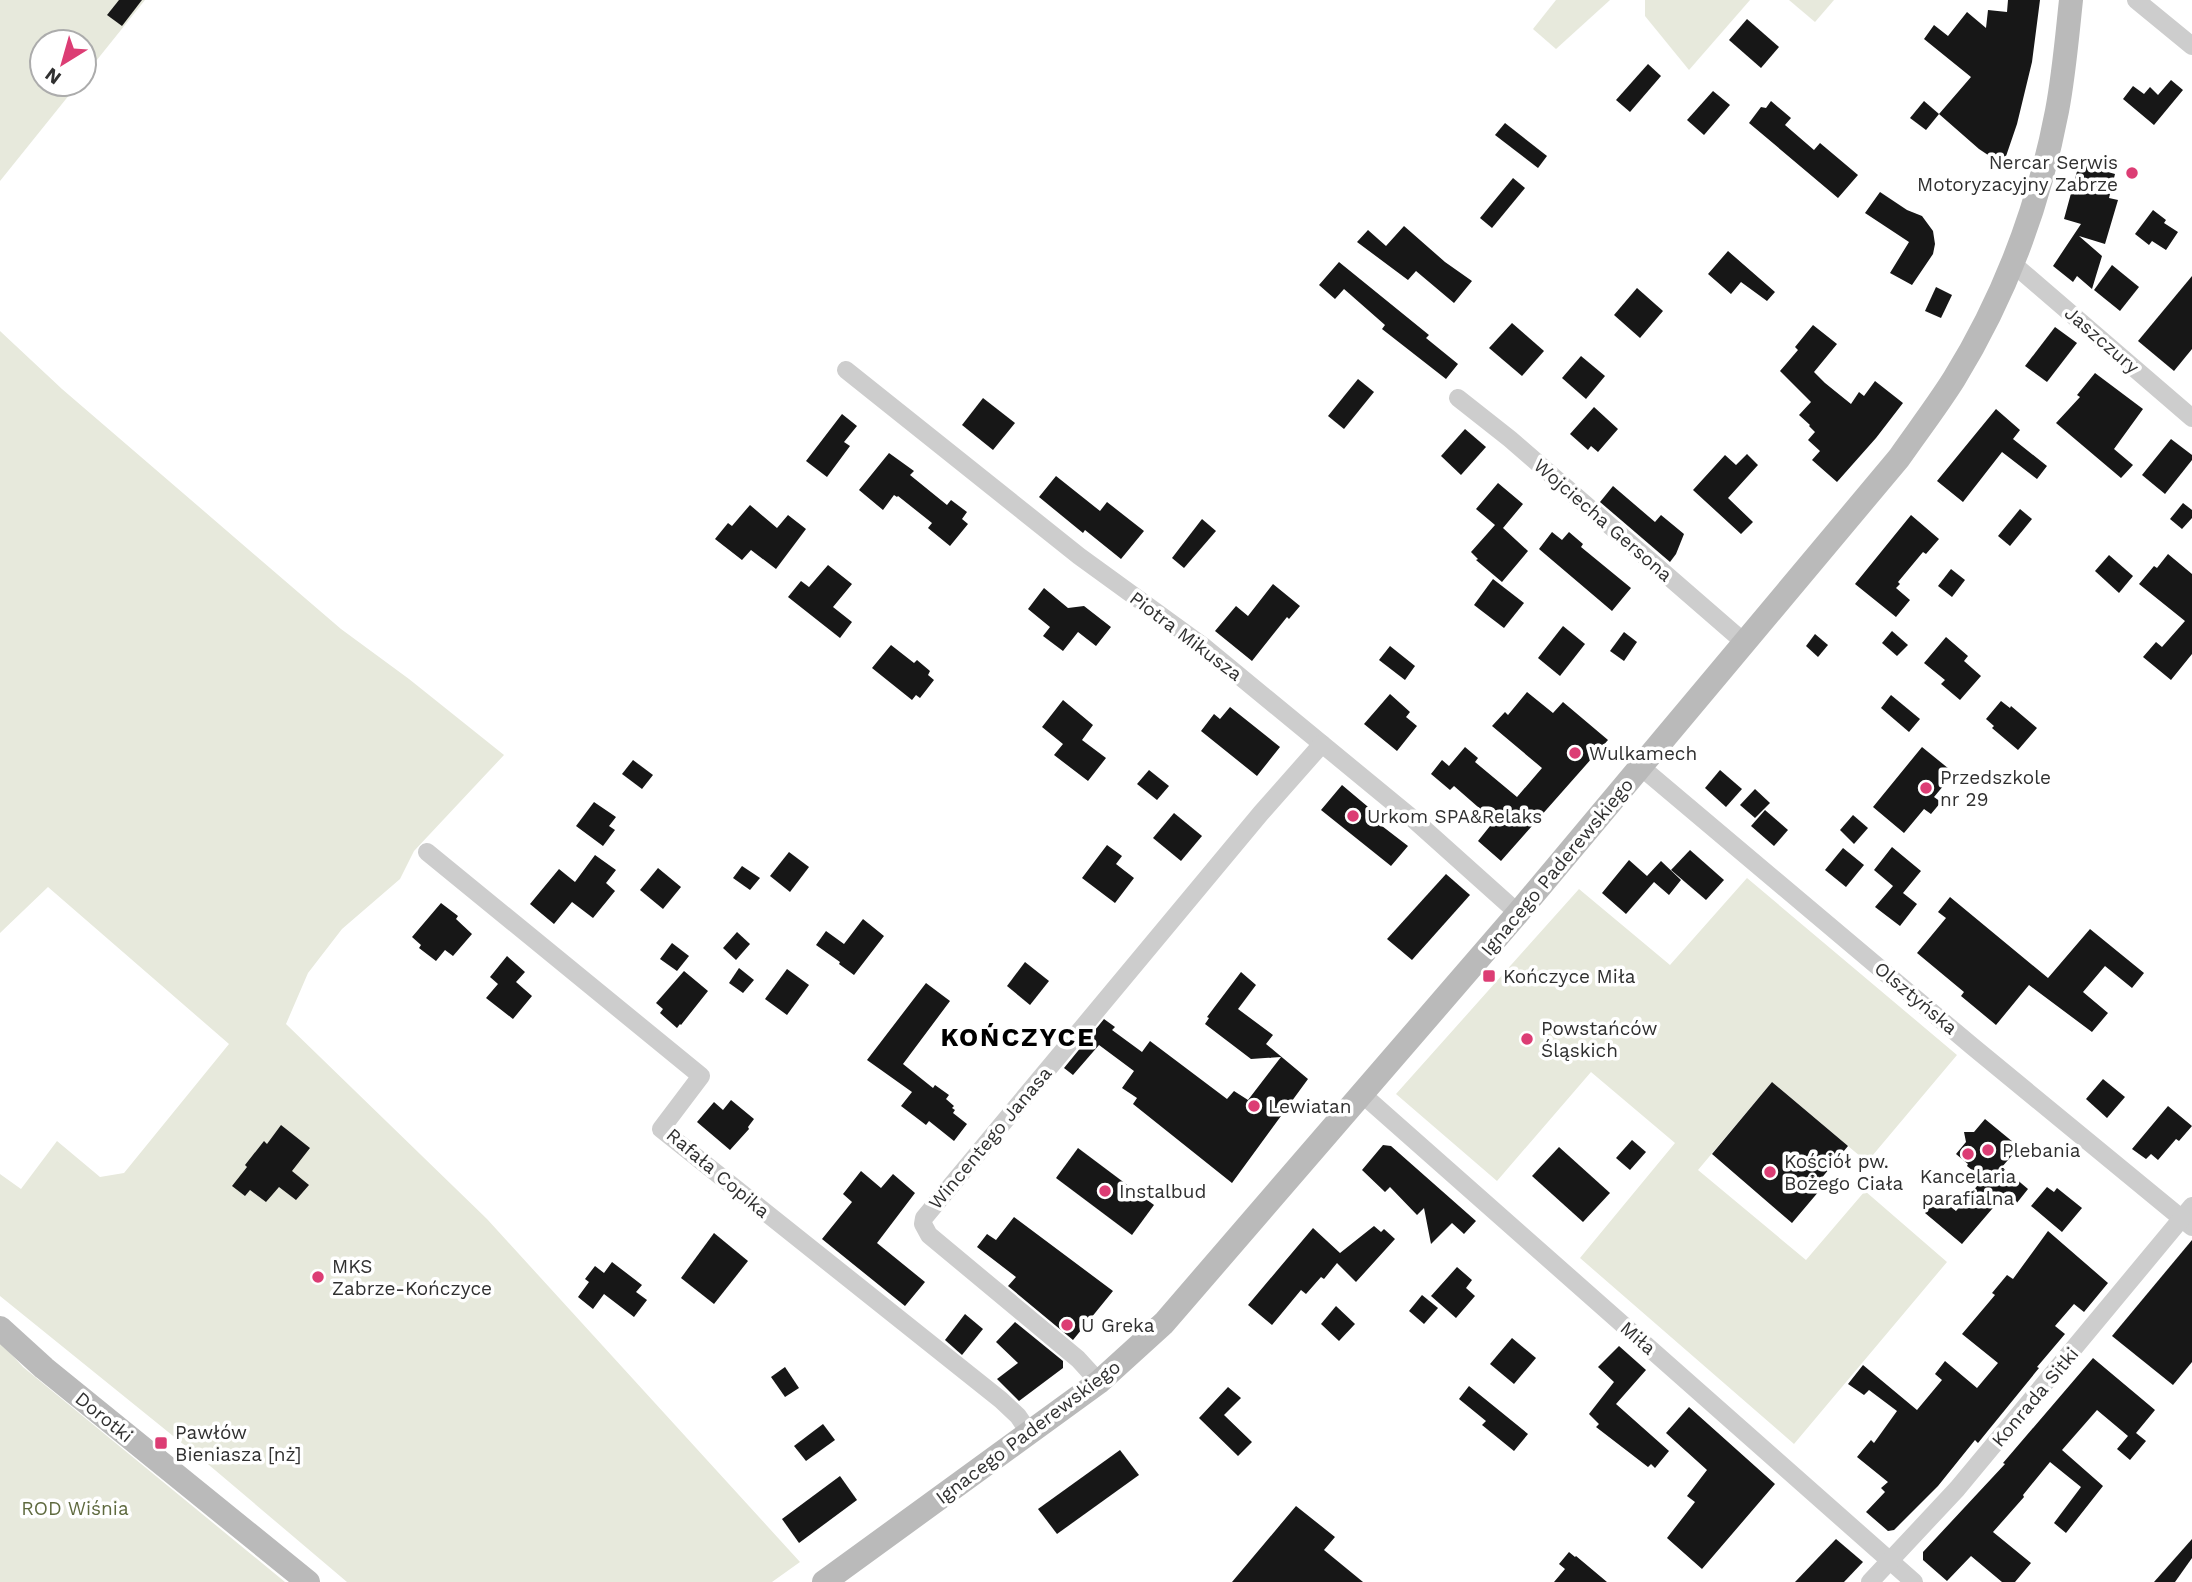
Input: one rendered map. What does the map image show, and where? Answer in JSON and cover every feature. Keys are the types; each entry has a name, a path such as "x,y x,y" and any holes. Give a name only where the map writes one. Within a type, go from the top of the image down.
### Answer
{"main road":[{"name":"Ignacego Paderewskiego","path":"824,1582 1099,1382 1164,1323 1518,913 1899,458 1954,380 1977,340 2026,228 2052,134 2063,72 2071,0"},
{"name":"Dorotki","path":"0,1328 44,1368 308,1582"}],"street":[{"path":"2136,0 2192,46"},
{"name":"Jaszczury","path":"2012,263 2192,418"},
{"name":"Piotra Mikusza","path":"846,370 1079,556 1203,646 1412,818 1518,913"},
{"name":"Wojciecha Gersona","path":"1458,398 1510,439 1745,643"},
{"name":"Wincentego Janasa","path":"1099,1382 1078,1359 929,1235 923,1224 924,1218 1261,813 1322,744"},
{"name":"Olsztyńska","path":"1641,767 1961,1037 2189,1217"},
{"name":"Rafała Copika","path":"427,852 701,1076 661,1129 1001,1400 1030,1432"},
{"name":"Miła","path":"1362,1094 1914,1582"},
{"name":"Konrada Sitki","path":"1870,1582 1957,1489 2189,1217"}],"green space":[{"path":"0,0 145,0 98,59 98,28 28,28 28,98 67,98 0,181"},
{"path":"1556,0 1610,0 1556,49 1533,29"},
{"path":"1645,0 1750,0 1689,70 1645,16"},
{"path":"1789,0 1834,0 1815,22"},
{"path":"0,331 62,389 341,629 504,755 414,851 400,879 342,929 308,973 286,1024 487,1219 800,1562 772,1582 347,1582 209,1465 0,1296 0,1174 21,1189 57,1141 100,1177 124,1173 229,1044 48,887 0,933"},
{"path":"1747,878 1957,1055 1867,1162 1772,1082 1698,1170 1806,1260 1865,1191 1947,1262 1794,1444 1580,1258 1675,1143 1591,1072 1497,1181 1396,1094 1579,889 1670,965"},
{"name":"ROD Wiśnia","path":"0,1342 23,1367 285,1582 0,1582"}],"building":[{"path":"119,0 142,0 122,26 107,15"},
{"path":"2008,0 2040,0 2032,62 2017,124 2003,165 1979,149 1939,114 1971,77 1924,39 1934,25 1948,36 1967,12 1986,28 1988,10 2007,12"},
{"path":"1747,19 1779,47 1761,68 1729,40"},
{"path":"1648,64 1661,76 1630,112 1616,100"},
{"path":"2171,80 2183,90 2154,125 2123,99 2133,86 2144,94 2150,87 2158,95"},
{"path":"1713,91 1730,105 1704,135 1687,120"},
{"path":"1771,101 1791,118 1785,125 1814,150 1820,143 1858,175 1838,198 1749,123 1761,107 1766,108"},
{"path":"1924,101 1939,114 1926,130 1910,118"},
{"path":"1505,123 1547,156 1538,168 1495,135"},
{"path":"2079,164 2115,174 2109,198 2118,200 2105,244 2079,236 2102,256 2092,289 2077,276 2073,282 2053,266 2081,224 2064,219"},
{"path":"1513,178 1525,188 1492,228 1480,218"},
{"path":"1880,192 1907,210 1922,216 1933,231 1933,254 1912,285 1890,273 1909,242 1865,213"},
{"path":"2153,210 2166,220 2164,223 2178,232 2166,250 2152,241 2149,245 2135,234"},
{"path":"1404,226 1445,262 1472,281 1454,303 1416,271 1408,280 1357,242 1368,230 1386,246"},
{"path":"1728,251 1775,292 1767,301 1741,282 1731,294 1708,274"},
{"path":"1339,262 1429,335 1426,338 1458,364 1446,379 1382,329 1385,325 1344,289 1335,299 1319,285"},
{"path":"2112,265 2139,287 2120,311 2094,290"},
{"path":"2192,276 2192,349 2174,371 2138,341"},
{"path":"1936,287 1952,295 1941,318 1925,311"},
{"path":"1637,288 1663,311 1640,338 1614,315"},
{"path":"1512,323 1544,351 1522,376 1489,348"},
{"path":"1813,325 1837,344 1814,372 1825,383 1851,404 1859,392 1864,396 1875,381 1903,403 1837,482 1812,460 1820,451 1808,440 1815,432 1799,415 1811,402 1780,371 1798,350 1795,347"},
{"path":"2055,327 2077,343 2047,382 2025,366"},
{"path":"1581,356 1605,376 1586,399 1562,378"},
{"path":"2095,373 2143,409 2114,449 2133,465 2121,478 2056,423 2080,397 2077,395"},
{"path":"1358,379 1374,392 1344,429 1328,416"},
{"path":"983,398 1015,423 993,450 962,425"},
{"path":"1594,407 1618,429 1598,452 1591,446 1588,450 1570,434"},
{"path":"1996,409 2020,430 2013,439 2047,466 2037,479 2002,452 1963,502 1937,481"},
{"path":"842,414 857,426 844,442 850,446 827,477 806,461"},
{"path":"1465,429 1486,447 1461,475 1441,456"},
{"path":"2171,439 2192,455 2192,460 2165,494 2142,475"},
{"path":"889,453 914,471 910,475 947,505 951,500 967,512 962,519 968,524 950,546 928,528 932,523 898,496 894,495 883,510 859,490"},
{"path":"1747,454 1758,465 1728,498 1753,522 1741,534 1693,490 1725,455 1736,465"},
{"path":"1056,476 1100,511 1107,502 1144,531 1121,559 1085,530 1083,533 1039,497"},
{"path":"1498,483 1523,504 1503,528 1528,551 1502,582 1476,560 1478,559 1471,552 1495,525 1476,509"},
{"path":"1613,486 1655,522 1661,515 1684,534 1670,562 1600,502"},
{"path":"2183,503 2192,510 2192,518 2182,529 2170,519"},
{"path":"750,505 777,528 788,515 806,529 776,569 751,550 742,560 715,539 728,523 732,526"},
{"path":"2020,509 2032,519 2010,546 1998,536"},
{"path":"1911,515 1939,539 1926,554 1923,552 1898,582 1900,584 1896,588 1910,600 1896,617 1855,584"},
{"path":"1202,519 1216,531 1184,568 1172,558"},
{"path":"1552,532 1562,540 1569,532 1583,544 1581,547 1631,588 1612,611 1539,549"},
{"path":"2168,554 2192,574 2192,654 2171,680 2143,657 2156,642 2162,647 2185,621 2139,584"},
{"path":"2109,555 2133,576 2119,593 2095,571"},
{"path":"828,565 852,584 833,607 852,622 840,638 788,597 801,581 809,587"},
{"path":"1951,569 1965,580 1952,597 1938,586"},
{"path":"1493,579 1524,603 1504,628 1474,605"},
{"path":"1273,584 1300,606 1289,619 1287,617 1252,661 1215,631 1236,606 1248,616"},
{"path":"1044,588 1068,608 1084,606 1111,627 1096,646 1078,632 1063,651 1043,636 1050,627 1028,609"},
{"path":"1563,626 1585,644 1560,676 1538,658"},
{"path":"1892,631 1908,645 1897,656 1882,643"},
{"path":"1624,632 1637,642 1624,661 1610,651"},
{"path":"1815,634 1828,645 1818,657 1806,646"},
{"path":"1946,637 1968,656 1964,661 1981,676 1960,700 1941,684 1945,680 1924,663"},
{"path":"891,645 914,663 917,660 930,671 928,675 934,680 920,698 916,695 912,700 872,668"},
{"path":"1390,646 1415,666 1405,680 1379,660"},
{"path":"1527,692 1553,713 1563,702 1608,740 1501,861 1478,841 1494,821 1454,786 1450,790 1431,774 1442,760 1449,766 1465,747 1478,758 1475,762 1517,797 1542,768 1492,726 1505,712 1508,715"},
{"path":"1390,694 1410,712 1406,717 1417,726 1397,751 1364,724"},
{"path":"1891,695 1920,719 1909,732 1881,708"},
{"path":"1063,700 1093,725 1082,740 1106,758 1088,781 1054,755 1063,744 1042,727"},
{"path":"2001,701 2037,728 2018,750 1992,728 1994,726 1986,719"},
{"path":"1230,707 1280,747 1257,776 1201,731 1214,714 1220,719"},
{"path":"1922,747 1954,773 1934,797 1941,802 1931,814 1924,809 1904,833 1873,807"},
{"path":"633,760 653,775 642,789 622,774"},
{"path":"1149,770 1169,786 1157,800 1137,784"},
{"path":"1720,770 1742,789 1726,807 1705,788"},
{"name":"Urkom SPA&Relaks","path":"1342,785 1386,822 1382,826 1408,846 1391,866 1321,810"},
{"path":"1755,789 1770,803 1755,818 1740,805"},
{"path":"594,802 616,817 609,826 615,830 603,846 576,826"},
{"path":"1765,810 1788,830 1774,846 1751,826"},
{"path":"1174,813 1202,836 1181,861 1153,838"},
{"path":"1853,815 1868,828 1854,844 1840,830"},
{"path":"1107,845 1122,856 1116,864 1134,878 1115,903 1082,878"},
{"path":"1892,847 1921,871 1903,893 1917,904 1900,926 1875,907 1893,886 1874,870"},
{"path":"1843,848 1864,865 1846,887 1825,870"},
{"path":"1690,850 1724,880 1706,900 1671,870"},
{"path":"789,852 809,867 790,892 770,876"},
{"path":"595,855 616,870 606,883 615,891 593,918 572,902 554,924 530,904 559,869 575,882"},
{"path":"1629,860 1647,876 1661,861 1681,880 1669,895 1654,882 1626,914 1602,893"},
{"path":"742,866 760,878 750,890 733,878"},
{"path":"658,868 681,887 663,909 640,890"},
{"path":"1446,874 1470,895 1412,960 1387,939"},
{"path":"1950,897 2048,978 2090,929 2144,973 2132,988 2105,966 2083,992 2108,1013 2092,1032 2029,985 1996,1025 1961,996 1964,992 1917,953 1946,918 1938,912"},
{"path":"441,903 458,916 456,919 472,934 453,956 445,950 436,961 419,948 421,945 412,937"},
{"path":"863,919 884,936 854,975 816,945 826,931 844,944"},
{"path":"737,932 750,944 736,960 723,948"},
{"path":"672,943 689,956 677,971 660,959"},
{"path":"507,956 525,972 516,982 532,996 513,1019 486,998 498,984 490,977"},
{"path":"1025,962 1049,981 1030,1005 1007,986"},
{"path":"739,968 754,980 743,993 729,983"},
{"path":"787,969 809,985 787,1015 765,999"},
{"path":"684,971 708,991 677,1028 660,1013 663,1009 656,1003"},
{"path":"1241,972 1256,985 1238,1009 1273,1035 1266,1044 1308,1079 1232,1183 1133,1104 1137,1098 1122,1088 1134,1071 1099,1045 1073,1075 1064,1068 1104,1019 1115,1027 1112,1030 1142,1052 1150,1041 1227,1099 1234,1091 1248,1100 1281,1057 1251,1059 1205,1024 1209,1018 1207,1017"},
{"path":"926,983 950,1001 903,1064 933,1088 935,1085 949,1095 946,1099 954,1106 953,1113 967,1124 954,1141 929,1121 926,1125 901,1106 912,1092 867,1060"},
{"path":"2103,1079 2125,1097 2107,1118 2086,1099"},
{"path":"1772,1082 1848,1146 1820,1180 1825,1184 1792,1223 1712,1154"},
{"path":"731,1100 754,1119 749,1129 730,1150 697,1122 714,1102 723,1110"},
{"path":"2168,1106 2192,1126 2179,1141 2176,1139 2158,1160 2151,1154 2146,1159 2132,1149"},
{"path":"1985,1119 2019,1147 2002,1167 2028,1189 2016,1204 2004,1195 1962,1244 1925,1213 1938,1197 1956,1211 1983,1179 1956,1154 1966,1142 1964,1132 1974,1132"},
{"path":"281,1125 310,1148 292,1171 309,1185 296,1200 279,1187 266,1202 250,1190 245,1196 232,1186 264,1141 267,1144"},
{"path":"1632,1140 1646,1152 1630,1170 1616,1158"},
{"path":"1383,1145 1391,1146 1476,1221 1464,1234 1452,1223 1431,1244 1424,1208 1417,1215 1390,1187 1385,1192 1362,1170"},
{"path":"1559,1147 1610,1193 1583,1222 1532,1176"},
{"name":"Instalbud","path":"1078,1148 1154,1205 1132,1235 1056,1178"},
{"path":"861,1171 881,1188 893,1174 915,1193 877,1243 925,1282 905,1306 822,1239 852,1202 843,1194"},
{"path":"2047,1187 2054,1192 2057,1188 2082,1208 2062,1232 2031,1206"},
{"path":"1014,1217 1113,1291 1073,1340 1008,1286 1016,1277 977,1247 987,1234 996,1240"},
{"path":"1374,1226 1381,1232 1384,1229 1395,1239 1356,1282 1337,1263 1324,1279 1321,1277 1306,1294 1301,1290 1272,1325 1248,1305 1313,1228 1340,1253"},
{"path":"2048,1231 2108,1283 2084,1312 2074,1304 2055,1326 2065,1334 1978,1443 1975,1440 1938,1486 1894,1530 1888,1531 1866,1512 1885,1492 1881,1488 1888,1482 1857,1457 1871,1440 1874,1443 1897,1411 1869,1390 1864,1395 1848,1384 1863,1365 1917,1410 1942,1380 1935,1374 1945,1361 1977,1388 1998,1363 1962,1334 1995,1295 1992,1293 2007,1275 2013,1279"},
{"path":"714,1233 748,1261 714,1304 681,1278"},
{"path":"2192,1240 2192,1362 2173,1385 2112,1336"},
{"path":"612,1262 642,1285 636,1292 647,1300 634,1317 604,1294 593,1309 578,1297 589,1282 585,1279 595,1266 604,1273"},
{"path":"1457,1267 1472,1280 1466,1288 1475,1296 1456,1318 1431,1296"},
{"path":"1422,1295 1438,1308 1424,1324 1409,1311"},
{"path":"1336,1306 1355,1324 1339,1341 1321,1324"},
{"path":"965,1314 983,1329 962,1355 945,1340"},
{"path":"1015,1322 1063,1361 1063,1368 1019,1401 997,1379 1018,1363 996,1342"},
{"path":"1512,1338 1536,1358 1514,1384 1490,1364"},
{"path":"1619,1346 1646,1370 1616,1404 1669,1451 1655,1468 1651,1464 1648,1467 1596,1427 1599,1424 1589,1414 1614,1382 1598,1367"},
{"path":"2093,1358 2155,1410 2136,1433 2146,1441 2130,1460 2117,1449 2128,1436 2097,1410 2062,1450 2103,1486 2066,1533 2054,1523 2081,1487 2050,1462 1993,1532 2031,1563 2015,1582 2002,1582 1971,1556 1947,1581 1923,1560 1923,1552 2005,1464 2003,1463"},
{"path":"785,1367 799,1388 785,1397 771,1377"},
{"path":"1469,1386 1528,1434 1514,1451 1482,1425 1486,1421 1459,1399"},
{"path":"1228,1387 1241,1398 1224,1415 1252,1442 1238,1456 1199,1418"},
{"path":"1689,1407 1775,1484 1702,1569 1667,1538 1695,1502 1687,1496 1707,1470 1666,1433"},
{"path":"823,1424 835,1440 806,1461 794,1446"},
{"path":"1120,1450 1139,1475 1057,1534 1038,1509"},
{"path":"840,1476 857,1500 799,1543 782,1519"},
{"path":"1296,1506 1335,1537 1324,1550 1363,1582 1232,1582"},
{"path":"1836,1539 1863,1562 1844,1582 1795,1582"},
{"path":"2192,1539 2192,1558 2175,1582 2154,1582"},
{"path":"1569,1552 1607,1582 1554,1582 1565,1569 1559,1564"}],"place":[{"name":"Nercar Serwis Motoryzacyjny Zabrze","path":"2132,173"},
{"name":"Wulkamech","path":"1575,753"},
{"name":"Przedszkole nr 29","path":"1926,788"},
{"name":"Urkom SPA&Relaks","path":"1353,816"},
{"name":"Kończyce Miła","path":"1489,976"},
{"name":"Powstańców Śląskich","path":"1527,1039"},
{"name":"Lewiatan","path":"1254,1106"},
{"name":"Plebania","path":"1988,1150"},
{"name":"Kancelaria parafialna","path":"1968,1154"},
{"name":"Kościół pw. Bożego Ciała","path":"1770,1172"},
{"name":"Instalbud","path":"1105,1191"},
{"name":"MKS Zabrze-Kończyce","path":"318,1277"},
{"name":"U Greka","path":"1067,1325"},
{"name":"Pawłów Bieniasza [nż]","path":"161,1443"}],"district":[{"name":"KOŃCZYCE","path":"1018,1037"}]}
